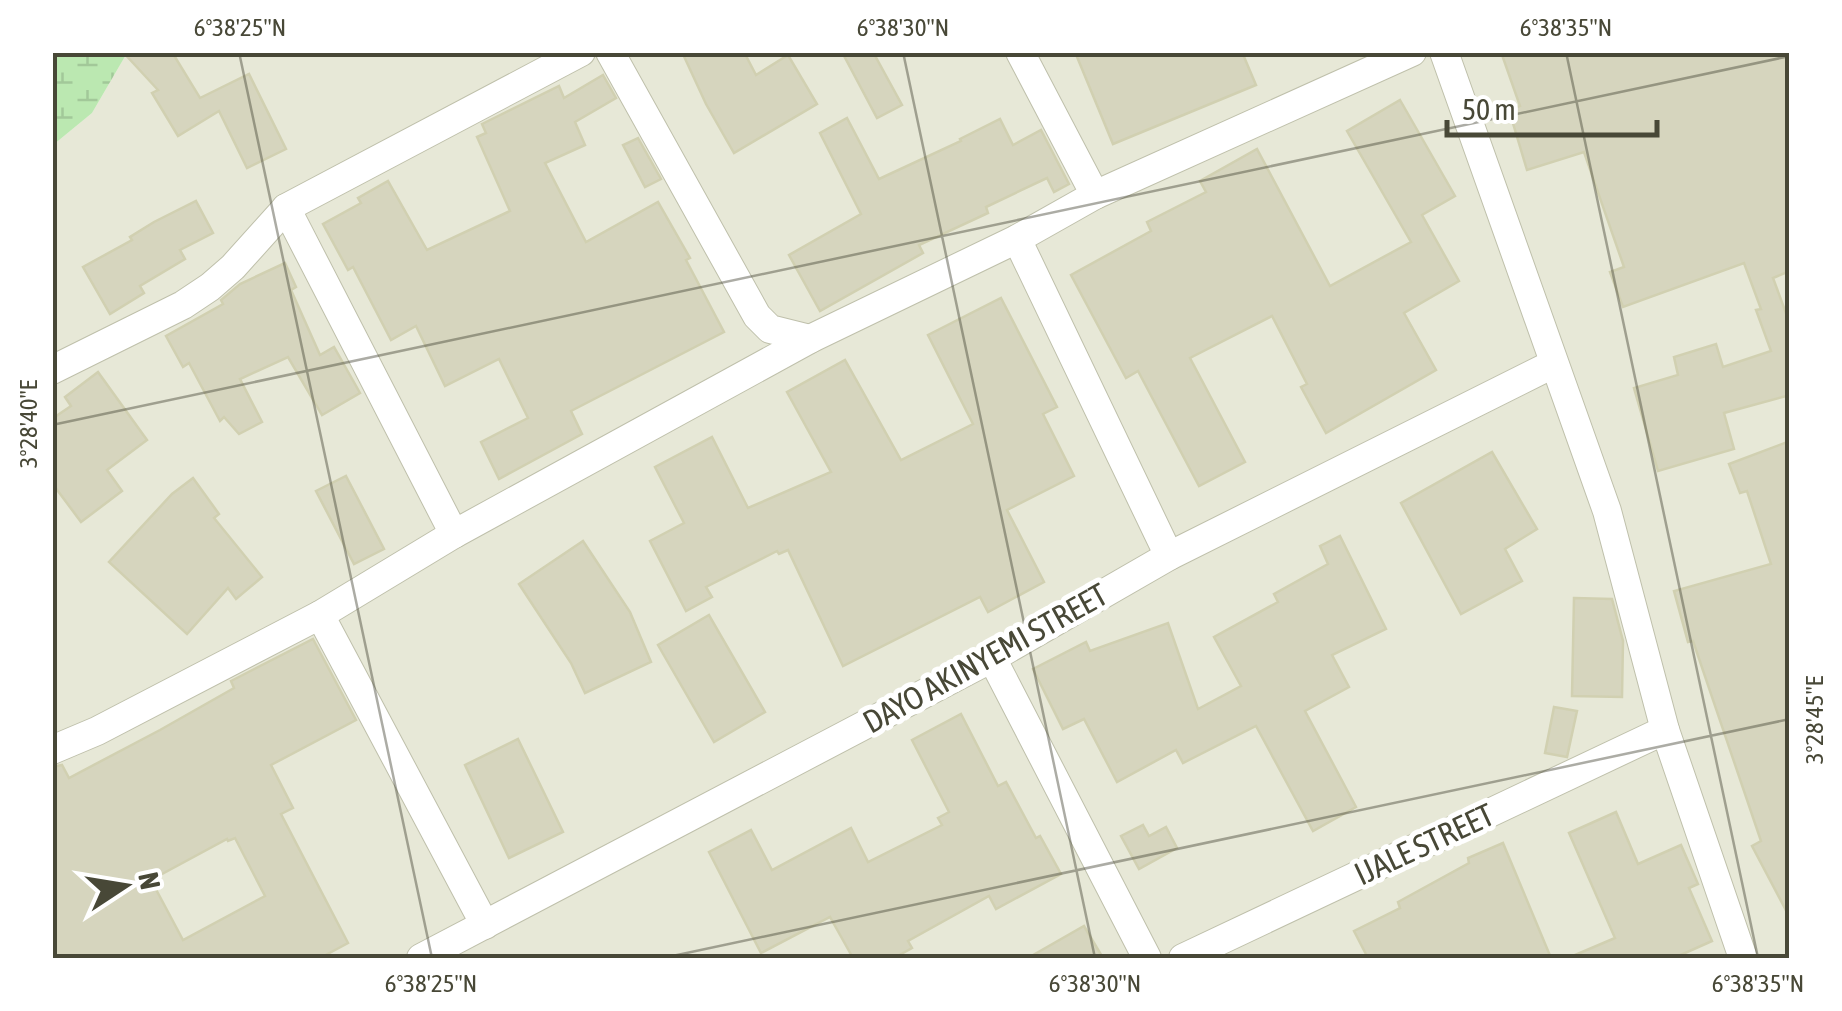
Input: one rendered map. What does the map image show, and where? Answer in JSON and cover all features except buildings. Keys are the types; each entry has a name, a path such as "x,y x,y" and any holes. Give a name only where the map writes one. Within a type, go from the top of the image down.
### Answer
{"street":[{"path":"52,370 183,305 233,268 286,208 581,52"},
{"path":"610,52 756,316 770,329 810,339"},
{"path":"1020,52 1095,195"},
{"path":"52,750 98,731 320,615 454,534 810,339 1017,239 1095,195 1412,52"},
{"path":"1444,52 1607,511 1665,730 1743,958"},
{"path":"286,208 454,534"},
{"path":"1017,239 1169,556"},
{"name":"DAYO AKINYEMI STREET","path":"421,958 992,658 1169,556 1553,364"},
{"path":"320,615 486,925"},
{"path":"992,658 1147,958"},
{"name":"IJALE STREET","path":"1183,958 1665,730"}],"shaded area":[{"path":"127,53 1789,53 1789,958 53,958 53,145 92,113"}],"green space":[{"path":"53,53 127,53 92,113 53,145"}]}
